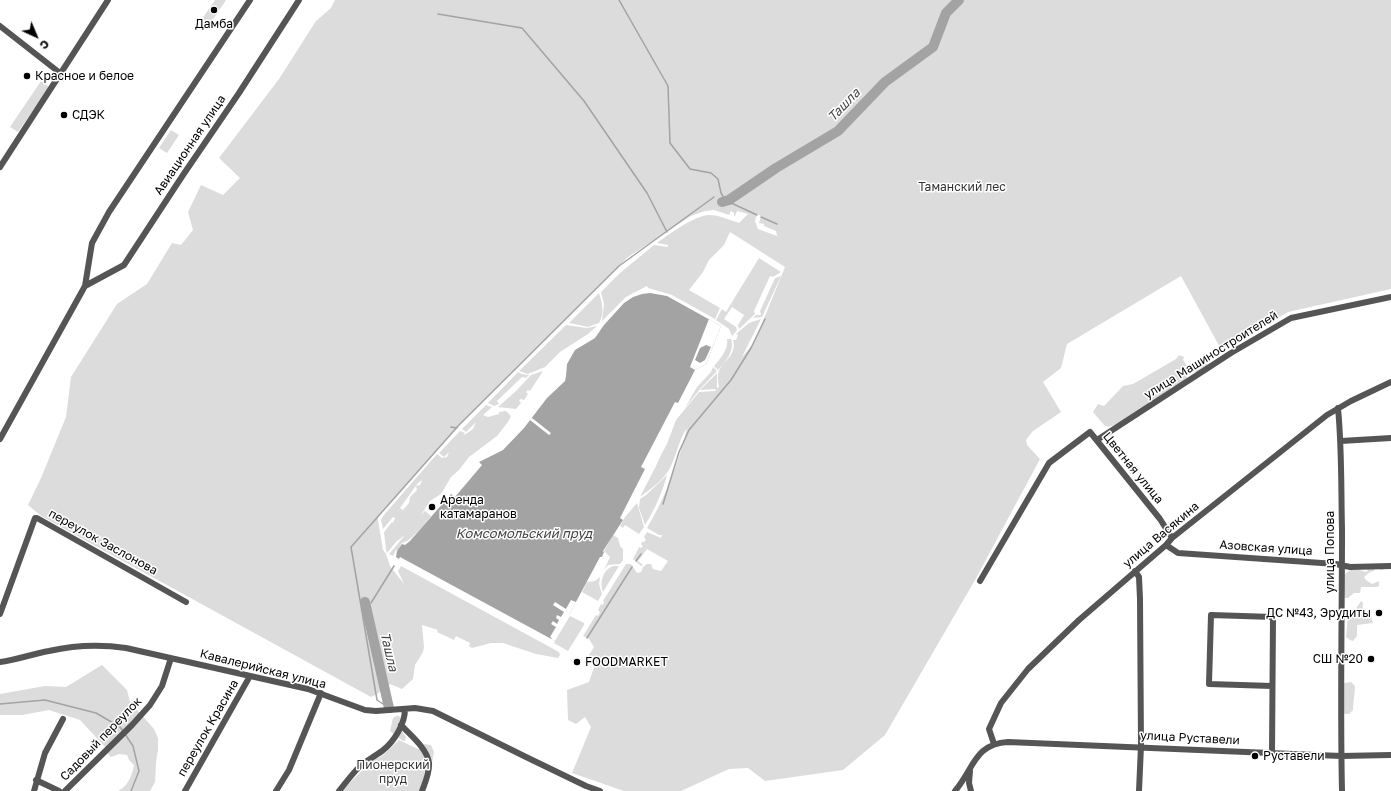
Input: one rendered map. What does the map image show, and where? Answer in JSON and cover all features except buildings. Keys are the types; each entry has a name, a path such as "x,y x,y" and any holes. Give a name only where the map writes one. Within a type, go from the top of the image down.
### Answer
{"street":[{"path":"0,167 108,0"},
{"path":"0,439 85,286 92,243 109,212 250,0"},
{"name":"Авиационная улица","path":"85,286 124,265 299,0"},
{"path":"0,26 60,73"},
{"name":"улица Машиностроителей","path":"1097,440 1231,353 1291,318 1391,297"},
{"name":"улица Васякина","path":"992,745 989,729 1001,703 1028,669 1079,620 1166,545 1172,538 1328,415 1351,401 1391,382"},
{"name":"улица Попова","path":"1338,408 1341,441 1342,791"},
{"name":"Цветная улица","path":"980,581 1049,463 1090,432 1160,519 1172,538"},
{"path":"1341,441 1391,438"},
{"name":"переулок Заслонова","path":"0,614 35,518 186,602"},
{"name":"Азовская улица","path":"1166,545 1178,553 1336,564 1342,566 1391,566"},
{"path":"1135,571 1139,577 1140,599 1141,746 1139,791"},
{"path":"1272,686 1209,684 1210,615 1273,617 1272,753"},
{"name":"Кавалерийская улица","path":"0,662 49,651 93,645 108,645 321,693 365,710 421,708 443,715 584,788 600,791"},
{"name":"Садовый переулок","path":"65,791 72,786 90,766 108,750 150,705 162,686 171,658"},
{"name":"переулок Красина","path":"185,791 250,676"},
{"path":"276,791 290,770 321,693"},
{"path":"339,791 361,766 383,751 390,743 401,725 405,714 405,709"},
{"path":"34,791 45,753 63,719"},
{"path":"401,725 425,751 429,763 428,772 422,791"},
{"name":"улица Руставели","path":"992,745 1008,742 1141,746 1341,756 1391,756"},
{"path":"955,791 980,754 992,745"},
{"path":"971,767 969,775 971,791"},
{"name":"Садовый переулок","path":"36,780 59,791"}],"green space":[{"name":"Дамба","path":"215,0 226,0 210,24 202,19"},
{"name":"Таманский лес","path":"335,0 1391,0 1391,289 1288,312 1222,351 1181,276 1067,344 1061,368 1043,382 1061,412 1033,431 1026,440 1027,445 1040,459 975,580 885,735 843,770 765,781 748,768 729,769 681,791 624,791 572,773 591,727 585,717 576,724 568,720 567,690 589,682 596,662 589,655 594,647 589,639 583,636 596,615 598,616 600,612 598,610 601,604 603,605 603,601 626,564 631,564 637,573 641,572 643,567 647,564 651,564 653,569 661,571 668,561 647,549 638,561 643,565 641,566 633,559 639,547 641,548 643,546 641,544 646,540 644,537 647,532 661,538 662,535 659,535 647,528 671,480 687,428 666,475 640,497 667,444 676,420 699,392 715,391 716,389 700,390 717,373 717,388 719,387 718,373 732,354 734,345 733,340 736,340 738,335 736,334 749,323 761,319 742,357 754,343 785,267 730,232 724,245 709,260 703,272 689,290 720,308 715,319 672,295 648,288 647,286 626,297 602,321 604,304 601,292 620,273 654,245 668,247 668,245 657,243 689,222 703,216 713,215 739,223 748,214 737,211 734,216 734,213 731,211 729,215 714,210 705,211 691,216 628,257 462,422 378,516 383,550 390,566 404,584 398,571 401,566 559,652 560,655 558,658 536,654 503,643 491,643 472,648 469,646 470,643 456,636 454,640 437,632 438,630 422,625 424,647 423,652 415,665 413,679 402,689 390,684 371,697 41,516 28,505 41,478 66,417 71,377 117,304 147,284 172,243 181,245 193,230 188,212 201,185 223,195 240,178 219,158 279,79 316,21 331,8","holes":["757,214 761,216 759,223 764,224 764,226 776,231 777,236 758,229 755,221"]},
{"path":"41,81 49,87 18,132 10,127"},
{"path":"171,130 179,135 167,153 159,148"},
{"path":"759,258 781,272 773,277 770,276 754,311 755,314 739,329 738,325 744,315 732,307 724,319 736,327 737,330 732,336 729,329 716,320 722,309 726,312"},
{"path":"781,276 762,317 753,318 756,315 761,315 760,311 775,278"},
{"path":"599,293 602,304 602,316 599,323 588,327 569,323"},
{"path":"566,325 587,328 597,326 588,334 560,352 545,367 528,374 519,371"},
{"path":"727,339 731,339 731,352 727,360 718,370 714,366 727,346"},
{"path":"1179,355 1184,357 1183,360 1188,367 1202,358 1208,365 1197,373 1190,368 1186,372 1187,379 1117,424 1108,427 1104,425 1093,412 1098,404 1104,406 1123,386 1133,384 1176,359"},
{"path":"713,367 717,371 685,408 697,387 711,372"},
{"path":"543,371 530,391 528,390 526,392 528,394 524,400 521,399 519,401 521,403 516,409 498,407 531,375"},
{"path":"518,372 529,375 526,378 522,377 497,401 499,404 494,406 488,403"},
{"path":"486,405 492,407 483,415 488,417 499,414 499,412 506,411 511,416 497,436 469,457 459,470 451,477 441,494 430,501 421,515 425,511 431,516 418,532 406,542 402,543 393,556 389,554 405,535 396,542 387,553 384,532 392,522 393,523 395,518 393,517 383,529 381,520 383,516 437,454 442,458 447,457 449,452 444,457 439,453 460,431 465,433 463,436 473,429 476,422 466,432 462,429","holes":["422,480 420,485 416,486 417,490 410,497 409,503 403,510 400,508 418,483"]},
{"path":"667,475 658,501 645,525 639,508 640,499"},
{"path":"637,503 644,527 639,534 625,525 623,528 620,526 625,517"},
{"path":"613,535 618,538 620,546 623,549 623,560 620,564 608,565 604,570 610,557 604,551"},
{"path":"1381,564 1384,570 1380,570 1377,566 1375,566 1374,571 1370,572 1364,577 1372,584 1379,581 1379,586 1361,587 1360,593 1354,593 1348,598 1345,598 1343,593 1344,575 1353,568 1366,572 1368,570 1368,565"},
{"path":"613,566 619,566 603,592 601,584 604,573"},
{"path":"600,577 599,584 602,594 598,601 582,592 587,582 595,581"},
{"path":"1361,601 1363,603 1362,616 1371,616 1373,623 1357,625 1357,636 1353,641 1346,637 1348,615 1355,610"},
{"path":"570,616 584,623 584,625 568,651 554,643"},
{"path":"102,665 127,690 130,702 154,729 158,738 155,782 150,791 118,791 129,780 134,765 129,760 127,755 119,754 111,757 107,753 106,748 80,720 49,710 22,715 0,715 0,694 45,686 66,687"},
{"path":"1351,682 1355,686 1353,710 1349,714 1345,714 1343,711 1344,683"},
{"path":"399,716 401,719 399,727 406,737 405,741 390,731 393,718"},
{"name":"Пионерский пруд","path":"399,740 418,749 424,744 431,745 434,752 428,783 422,791 341,791 371,762 382,756"}],"water":[{"name":"Комсомольский пруд","path":"650,293 667,296 721,326 706,364 695,370 678,403 675,402 641,467 645,469 620,518 623,520 603,551 602,557 600,557 569,615 569,618 555,641 400,557 399,559 396,557 397,551 402,544 405,545 410,541 451,494 455,497 482,465 479,462 503,450 524,428 547,398 565,381 567,364 575,350 595,338 604,325 624,303 633,297"}],"pier":[{"path":"709,319 721,326 706,364 695,370 690,367","holes":["706,345 711,347 705,360 700,363 695,360 700,348"]},
{"path":"532,418 551,433 549,435 530,420"},
{"path":"571,600 576,602 569,615 569,618 555,641 550,637 556,627 551,624 553,621 557,624 559,620 556,618 557,615 561,617 564,612 553,605 555,602 566,609"}],"waterway":[{"path":"619,0 668,86 670,143 690,169 711,173 718,179 721,193 726,201"},
{"name":"Ташла","path":"722,202 729,200 776,168 838,131 885,82 933,47 946,13 959,0"},
{"path":"438,14 522,28 584,101 647,193 667,232"},
{"path":"389,708 377,700 351,547 459,425 619,266 714,197"},
{"path":"727,201 757,215"},
{"path":"761,217 777,224"},
{"path":"663,504 679,452 689,430 731,380 751,348 765,319"},
{"path":"451,427 457,428"},
{"path":"636,561 641,554"},
{"path":"371,603 394,566"},
{"path":"587,638 632,567"},
{"name":"Ташла","path":"365,602 389,708"},
{"path":"0,704 45,700 96,713 120,727 123,731"},
{"path":"125,734 133,746 139,771 131,791"}],"place":[{"name":"Дамба","path":"214,10"},
{"name":"Красное и белое","path":"27,76"},
{"name":"СДЭК","path":"64,115"},
{"name":"Аренда катамаранов","path":"432,507"},
{"name":"ДС №43, Эрудиты","path":"1379,613"},
{"name":"СШ №20","path":"1371,659"},
{"name":"FOODMARKET","path":"577,662"},
{"name":"Руставели","path":"1255,756"}]}
